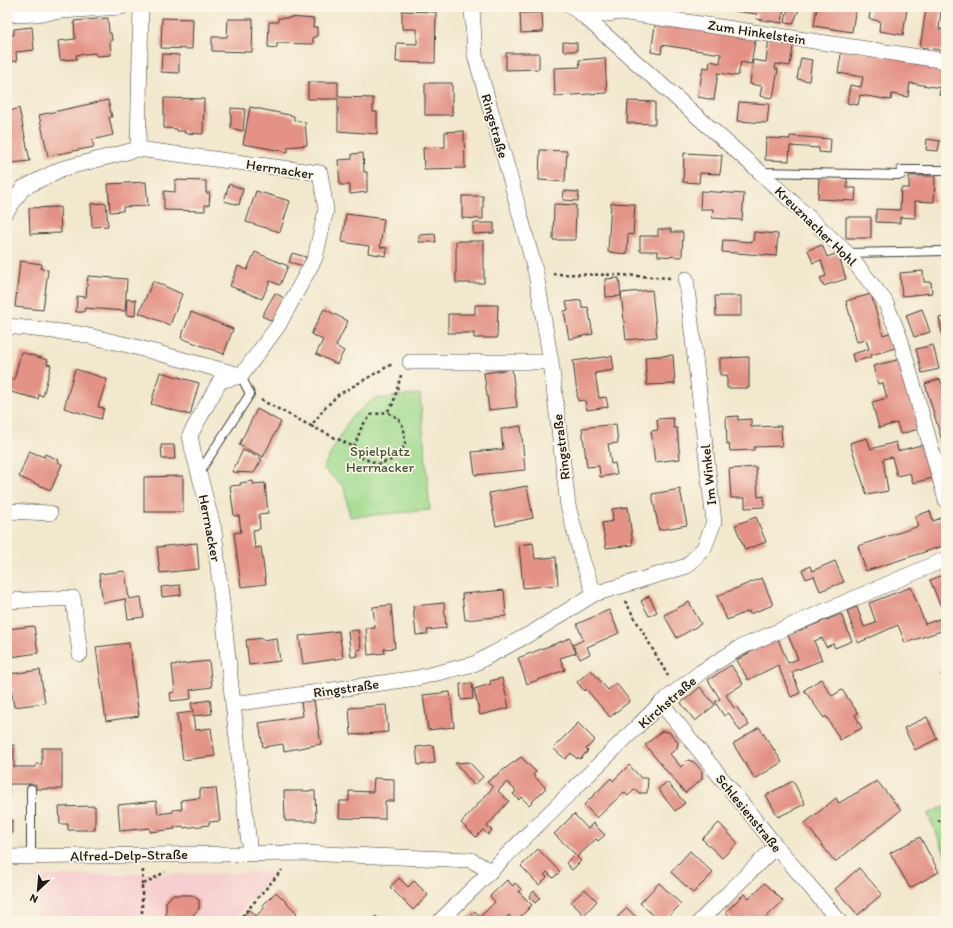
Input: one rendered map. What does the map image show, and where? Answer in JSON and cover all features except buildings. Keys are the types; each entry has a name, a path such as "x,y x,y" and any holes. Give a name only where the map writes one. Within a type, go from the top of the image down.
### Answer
{"street":[{"path":"7,10 17,15 23,15 121,7"},
{"path":"138,149 140,7"},
{"name":"Ringstraße","path":"233,704 417,678 474,664 535,631 594,594 582,559 568,506 551,362 536,274 475,56 472,7"},
{"path":"572,7 585,17"},
{"name":"Zum Hinkelstein","path":"585,17 621,12 946,61"},
{"name":"Kreuznacher Hohl","path":"585,17 760,172 847,253 885,301 900,338 946,500"},
{"name":"Herrnacker","path":"7,211 23,188 61,169 138,149 320,173 326,210 315,258 278,326 241,376 220,381 190,435 214,530 233,704"},
{"name":"Im Winkel","path":"594,594 687,566 704,548 714,522 686,279"},
{"path":"7,326 80,334 132,346 241,376"},
{"path":"410,362 551,362"},
{"path":"7,511 50,513"},
{"name":"Kirchstraße","path":"440,921 661,703 701,672 739,648 946,559"},
{"path":"7,601 73,598 80,654"},
{"name":"Schlesienstraße","path":"661,703 776,846 839,921"},
{"path":"233,704 250,853 301,853 471,860 490,871"},
{"path":"700,921 776,846"},
{"name":"Alfred-Delp-Straße","path":"7,858 250,853"}],"lane":[{"path":"760,172 901,174 901,170 946,170"},
{"path":"847,253 946,251"},
{"path":"199,473 250,394 241,376"},
{"path":"31,789 31,857"}],"path":[{"path":"536,274 621,275 686,279"},
{"path":"387,412 393,404 401,376 410,362"},
{"path":"311,426 324,409 338,395 390,365 410,362"},
{"path":"250,394 354,447 362,458 379,464 396,458 405,445 404,428 398,418 387,412 371,415 362,426 354,447"},
{"path":"617,588 676,691"},
{"path":"938,820 946,824"},
{"path":"238,921 283,869 301,853"},
{"path":"142,919 143,870"},
{"path":"142,885 169,870"}],"shaded area":[{"path":"275,872 233,921 39,921 36,876"}],"green space":[{"name":"Spielplatz Herrnacker","path":"420,394 430,510 350,517 344,487 323,468 350,418 374,399"},
{"path":"946,806 946,856 928,814"}]}
